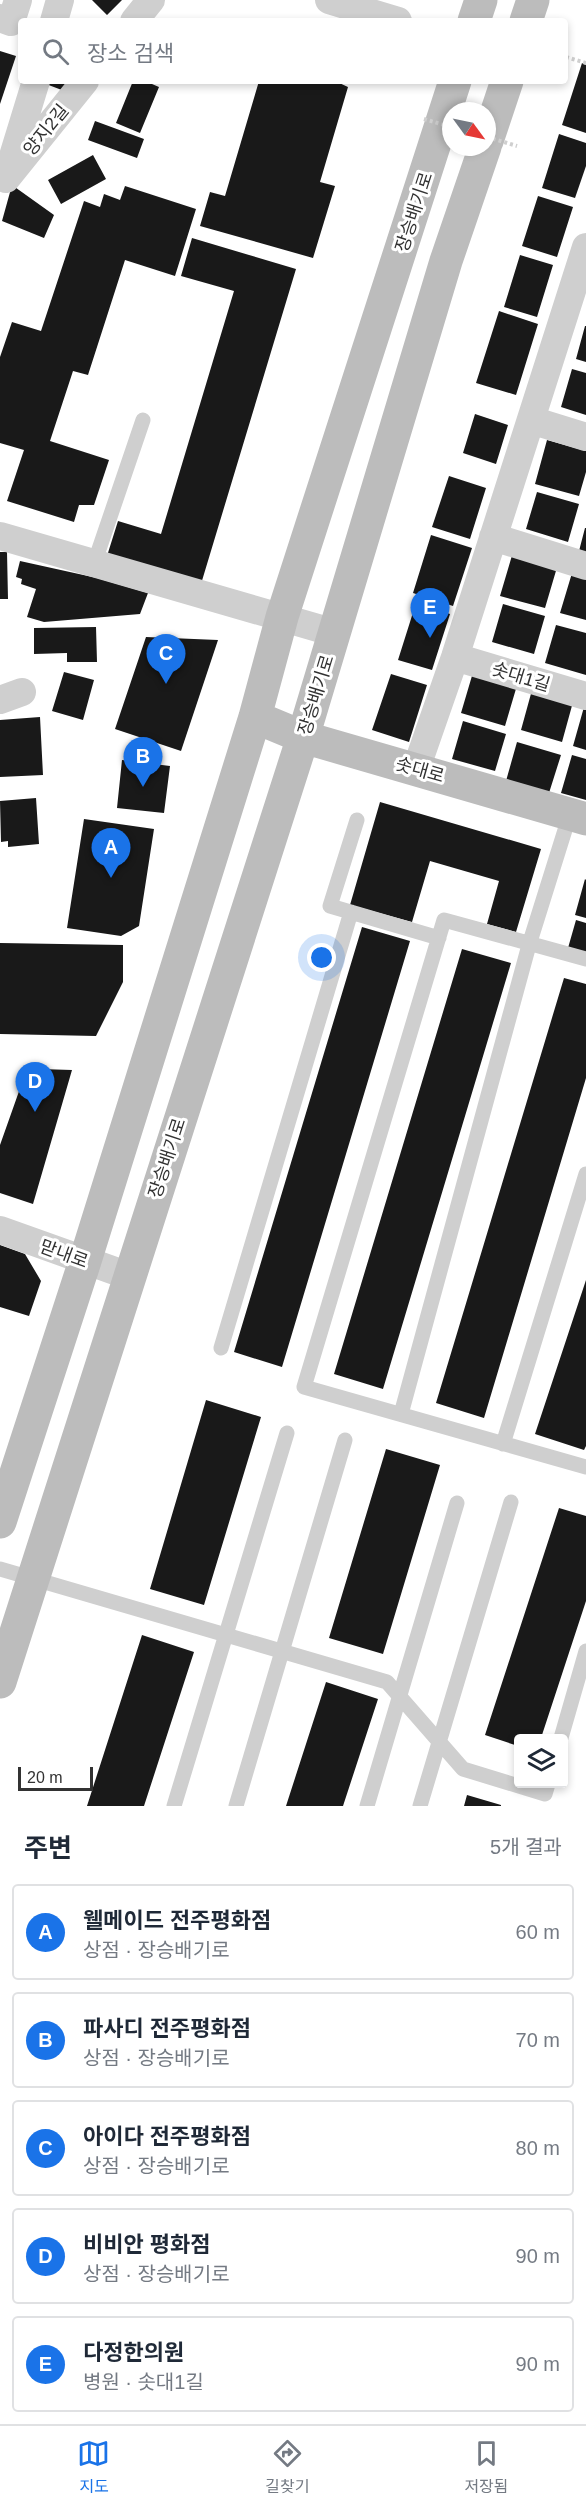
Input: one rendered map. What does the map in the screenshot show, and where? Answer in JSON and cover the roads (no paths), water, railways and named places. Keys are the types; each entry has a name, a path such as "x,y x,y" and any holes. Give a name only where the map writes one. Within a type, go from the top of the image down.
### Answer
{"street":[{"path":"0,18 11,22 18,0"},
{"path":"55,18 60,0"},
{"path":"136,18 151,0"},
{"path":"330,0 388,18"},
{"path":"475,18 482,0"},
{"path":"527,18 532,0"},
{"name":"양지2길","path":"3,184 35,84"},
{"name":"양지2길","path":"3,184 83,84"},
{"name":"장승배기로","path":"0,1522 85,1262 255,717 282,617 454,84"},
{"path":"497,141 506,84"},
{"name":"장승배기로","path":"0,1682 303,738 446,261 482,156"},
{"path":"416,769 455,657 531,420 576,310 586,247"},
{"path":"531,420 586,437"},
{"name":"장승배기로","path":"0,536 335,633"},
{"path":"494,537 586,566"},
{"name":"솟대1길","path":"455,657 586,696"},
{"name":"솟대로","path":"255,717 303,738 578,816"},
{"name":"맏내로","path":"0,1230 129,1276"}],"lane":[{"path":"94,564 142,420"},
{"path":"401,1414 529,945 578,816"},
{"path":"357,820 330,906 439,938"},
{"path":"220,1348 351,912"},
{"path":"586,959 444,920 304,1387 586,1467"},
{"path":"503,1443 586,1174"},
{"path":"174,1806 286,1433"},
{"path":"236,1806 345,1440"},
{"path":"420,1806 511,1502"},
{"path":"367,1806 457,1503"},
{"path":"0,1569 387,1683 463,1770 545,1795"},
{"path":"562,1734 586,1651"}],"place":[{"name":"다정한의원","path":"430,638"},
{"name":"아이다 전주평화점","path":"166,684"},
{"name":"파사디 전주평화점","path":"143,787"},
{"name":"웰메이드 전주평화점","path":"111,878"},
{"name":"비비안 평화점","path":"35,1112"}]}
